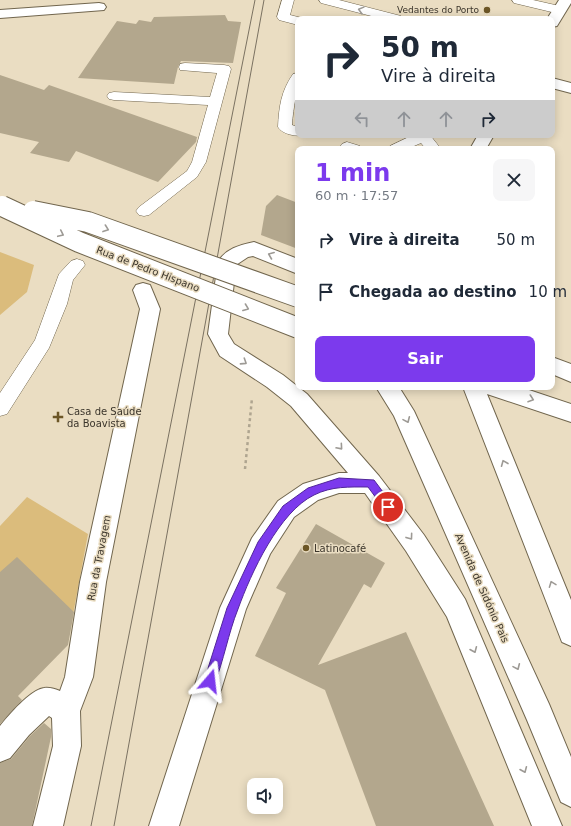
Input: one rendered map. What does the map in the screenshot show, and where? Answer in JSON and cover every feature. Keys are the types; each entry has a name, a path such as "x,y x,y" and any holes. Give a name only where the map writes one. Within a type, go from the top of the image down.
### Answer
{"street":[{"path":"555,19 563,5"},
{"path":"0,14 99,7"},
{"path":"555,84 571,88"},
{"name":"Rua de Pedro Hispano","path":"0,205 88,222 295,296"},
{"name":"Rua de Pedro Hispano","path":"0,205 79,242 295,327"},
{"path":"295,266 254,249 243,251 227,262 218,334 227,350 275,381 299,400 371,483 414,543 456,608 547,826"},
{"name":"Rua da Travagem","path":"48,826 67,746 66,711 80,678 93,582 150,309 143,290"},
{"path":"555,366 571,373"},
{"name":"Avenida de Sidónio Pais","path":"389,390 403,411 539,714 571,792"},
{"path":"475,390 571,632"},
{"path":"503,390 571,413"},
{"path":"164,826 233,608 261,546 286,509 311,492 339,483 371,483"},
{"path":"0,748 19,725 44,702 55,703 66,711"}],"lane":[{"path":"288,0 283,17 295,20"},
{"path":"325,0 386,16"},
{"path":"518,0 563,5"},
{"path":"144,211 192,174 199,162 224,69 185,68"},
{"path":"295,81 292,85 293,94 285,128 295,131"},
{"path":"114,96 216,101"},
{"path":"402,146 417,138"},
{"path":"425,138 432,146"},
{"path":"0,408 43,343 58,304 65,278 77,264"}],"path":[{"path":"245,469 252,396"}],"shaded area":[{"path":"0,252 34,265 27,292 0,315"},
{"path":"27,497 88,534 70,631 0,580 0,526"}],"building":[{"path":"225,15 228,21 241,22 233,63 181,61 174,84 78,78 117,21 136,24 139,20 151,22 154,17"},
{"path":"0,75 44,90 49,85 197,137 196,142 158,182 76,151 69,162 30,153 39,142 0,133"},
{"path":"277,195 295,202 295,248 261,235 266,206"},
{"path":"316,524 385,563 371,588 364,584 318,665 406,632 494,826 376,826 325,690 255,656 286,593 276,588"},
{"path":"17,557 74,612 68,645 18,696 22,700 0,724 0,572"},
{"path":"44,723 51,729 51,737 32,826 0,826 0,763 11,759 30,736"}],"tram line":[{"path":"91,826 255,0"},
{"path":"114,826 264,0"}],"place":[{"name":"Vedantes do Porto","path":"487,10"},
{"name":"Casa de Saúde da Boavista","path":"58,417"},
{"name":"Latinocafé","path":"306,548"}],"route":[{"path":"210,681 233,608 261,546 286,509 311,492 339,483 371,483 388,507"}]}
